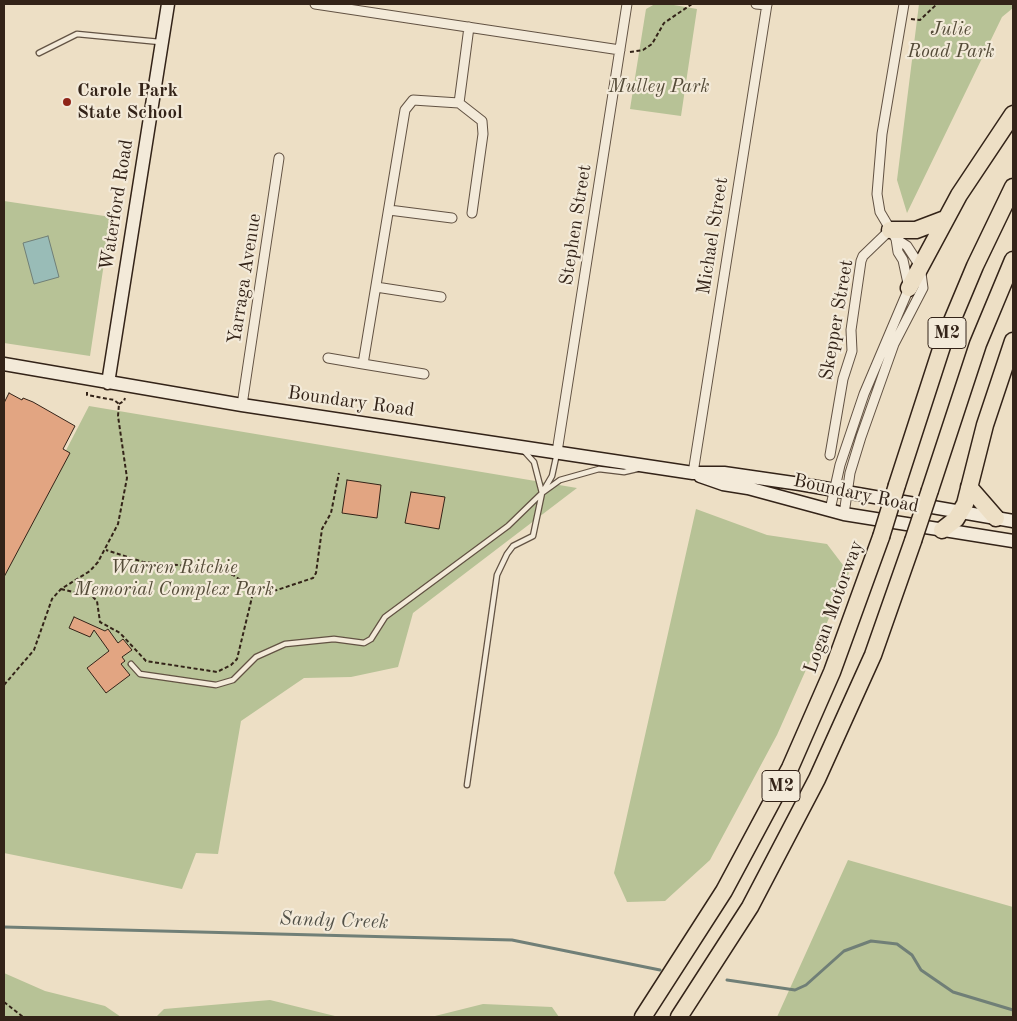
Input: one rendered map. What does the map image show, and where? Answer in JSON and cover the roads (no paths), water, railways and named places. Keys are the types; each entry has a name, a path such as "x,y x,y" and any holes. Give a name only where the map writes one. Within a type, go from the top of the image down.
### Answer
{"highway":[{"path":"909,288 945,219 974,170 1013,114"},
{"name":"Logan Motorway","path":"643,1017 720,899 749,849 790,768 832,672 881,537 947,332 975,266 1013,187"},
{"path":"893,235 916,230 945,219"},
{"name":"M2","path":"679,1017 750,907 817,779 869,664 913,542 978,344 1013,260"},
{"path":"942,530 962,512 988,417 1013,341"},
{"path":"969,487 996,518"}],"main road":[{"name":"Waterford Road","path":"108,383 168,4"},
{"name":"Boundary Road","path":"4,364 242,405 693,473 724,473 841,490 1013,520"},
{"name":"Boundary Road","path":"693,473 723,484 748,488 844,514 1013,541"}],"street":[{"path":"315,4 620,50"},
{"name":"Stephen Street","path":"557,452 628,4"},
{"path":"756,4 767,5"},
{"path":"844,514 840,465 870,378 909,288 906,268 878,203 877,169 904,4"},
{"name":"Michael Street","path":"693,473 767,5"},
{"path":"459,103 469,27"},
{"path":"363,364 405,110 413,100 459,103 482,121 472,213"},
{"name":"Yarraga Avenue","path":"242,405 279,158"},
{"path":"389,210 452,218"},
{"path":"830,510 841,490 894,344 921,293 923,282 920,266 907,246 893,235"},
{"name":"Skepper Street","path":"830,456 843,379 852,351 851,330 861,261 863,256 893,235"},
{"path":"376,287 441,297"},
{"path":"328,358 424,374"}],"lane":[{"path":"40,53 77,34 162,42"},
{"path":"520,446 534,462 542,493"},
{"path":"467,785 497,575 513,546 534,536 542,493 552,476 557,452"},
{"path":"131,664 140,674 216,685 233,680 256,657 285,644 334,639 364,643 371,639 385,617 508,526 542,493 560,480 599,469 624,472 648,466"}],"water":[{"path":"48,236 59,277 34,284 23,243"}],"waterway":[{"name":"Sandy Creek","path":"4,927 512,940 660,970"},
{"name":"Sandy Creek","path":"727,980 795,990 806,985 844,951 871,941 897,944 912,955 921,970 953,992 1013,1010"}],"place":[{"name":"Carole Park State School","path":"67,102"}],"park label":[{"name":"Julie Road Park","path":"951,41"},
{"name":"Mulley Park","path":"659,87"},
{"name":"Warren Ritchie Memorial Complex Park","path":"174,579"}]}
